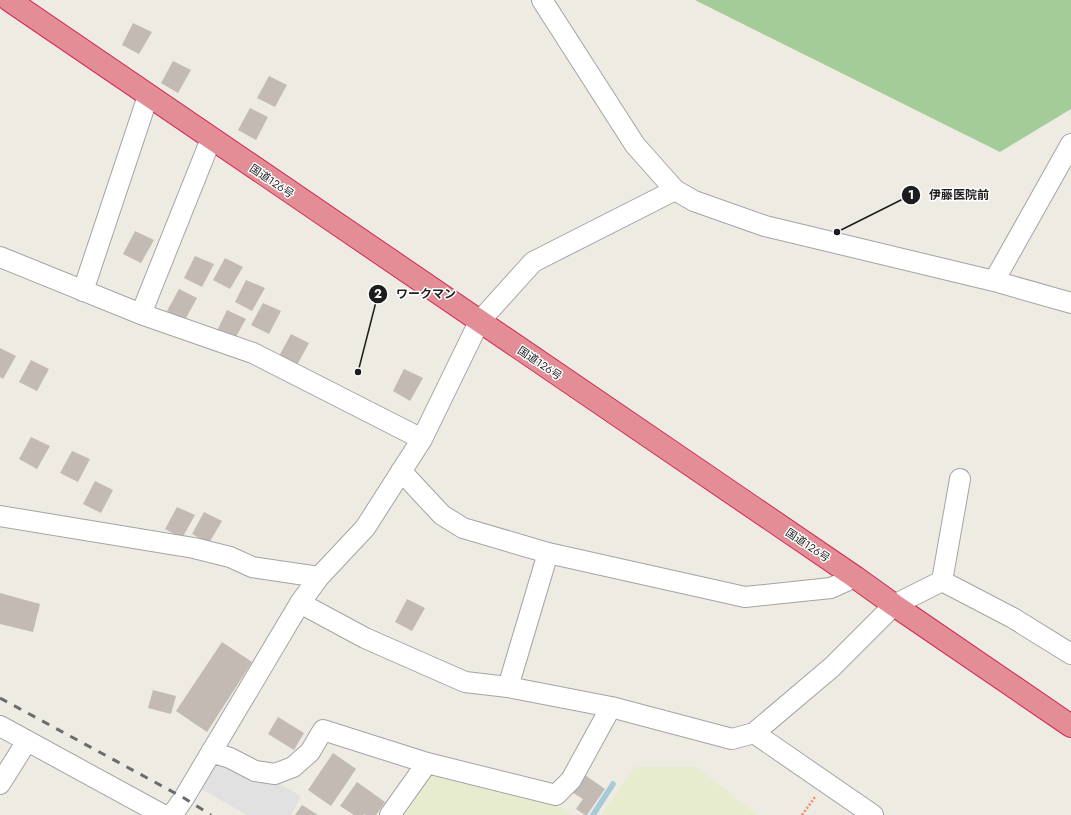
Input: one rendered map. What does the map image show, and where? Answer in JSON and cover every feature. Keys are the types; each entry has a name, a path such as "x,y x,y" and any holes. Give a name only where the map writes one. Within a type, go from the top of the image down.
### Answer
{"highway":[{"name":"国道126号","path":"9,0 1071,726"}],"street":[{"path":"542,0 635,145 675,190 694,201 764,226 994,282 1071,303"},
{"path":"83,291 148,96"},
{"path":"141,314 211,139"},
{"path":"994,282 1071,144"},
{"path":"172,815 184,798 300,603 319,577 365,528 422,439 479,322 533,262 675,190"},
{"path":"0,257 141,314 253,353 422,439"},
{"path":"402,471 442,515 463,528 548,553 745,597 831,588 855,577"},
{"path":"942,581 960,479"},
{"path":"0,516 194,548 230,557 252,566 319,577"},
{"path":"508,687 548,553"},
{"path":"300,603 365,638 465,682 508,687 611,707 732,739 754,733 832,667 894,605 942,581"},
{"path":"942,581 1013,618 1071,654"},
{"path":"211,752 230,758 255,771 275,774 293,767 310,752 323,730 427,763 556,795 571,780 611,707"},
{"path":"0,726 163,815"},
{"path":"754,733 873,815"},
{"path":"0,784 27,741"},
{"path":"390,815 427,763"}],"green space":[{"path":"695,0 1071,0 1071,109 1000,152"},
{"path":"635,767 697,767 757,815 601,815"},
{"path":"427,774 556,803 571,815 400,815"}],"shaded area":[{"path":"216,759 278,783 301,796 291,815 247,815 198,787"}],"building":[{"path":"133,23 152,32 139,54 122,45"},
{"path":"173,61 191,70 178,93 161,83"},
{"path":"269,76 287,85 275,107 257,98"},
{"path":"250,108 268,117 256,140 238,130"},
{"path":"135,231 154,240 141,263 123,254"},
{"path":"195,256 214,264 202,287 184,278"},
{"path":"225,258 243,267 230,289 213,280"},
{"path":"246,280 265,288 252,311 235,302"},
{"path":"179,289 197,298 185,320 167,311"},
{"path":"263,303 281,311 269,334 251,325"},
{"path":"227,310 246,319 233,342 216,333"},
{"path":"291,334 309,343 297,365 279,356"},
{"path":"0,348 16,356 3,379 0,377"},
{"path":"31,360 49,369 37,391 19,382"},
{"path":"404,369 423,378 410,401 393,391"},
{"path":"31,437 50,446 37,469 19,459"},
{"path":"72,451 90,459 78,482 60,473"},
{"path":"95,481 113,490 101,513 83,504"},
{"path":"177,507 195,515 182,538 165,529"},
{"path":"204,512 222,521 209,543 192,534"},
{"path":"0,593 40,604 33,632 0,624"},
{"path":"407,599 425,608 412,631 395,622"},
{"path":"222,642 252,662 207,732 176,711"},
{"path":"153,690 176,696 171,714 148,708"},
{"path":"278,717 304,733 294,750 268,734"},
{"path":"333,753 356,769 331,806 308,790"},
{"path":"582,773 605,789 587,815 576,809 583,799 570,791"},
{"path":"357,782 385,802 376,815 354,815 340,806"},
{"path":"302,805 318,815 295,815"}],"waterway":[{"path":"593,815 613,784"}],"railway":[{"path":"0,698 184,798 211,815"}],"place":[{"name":"伊藤医院前","path":"837,232"},
{"name":"ワークマン","path":"358,372"}]}
